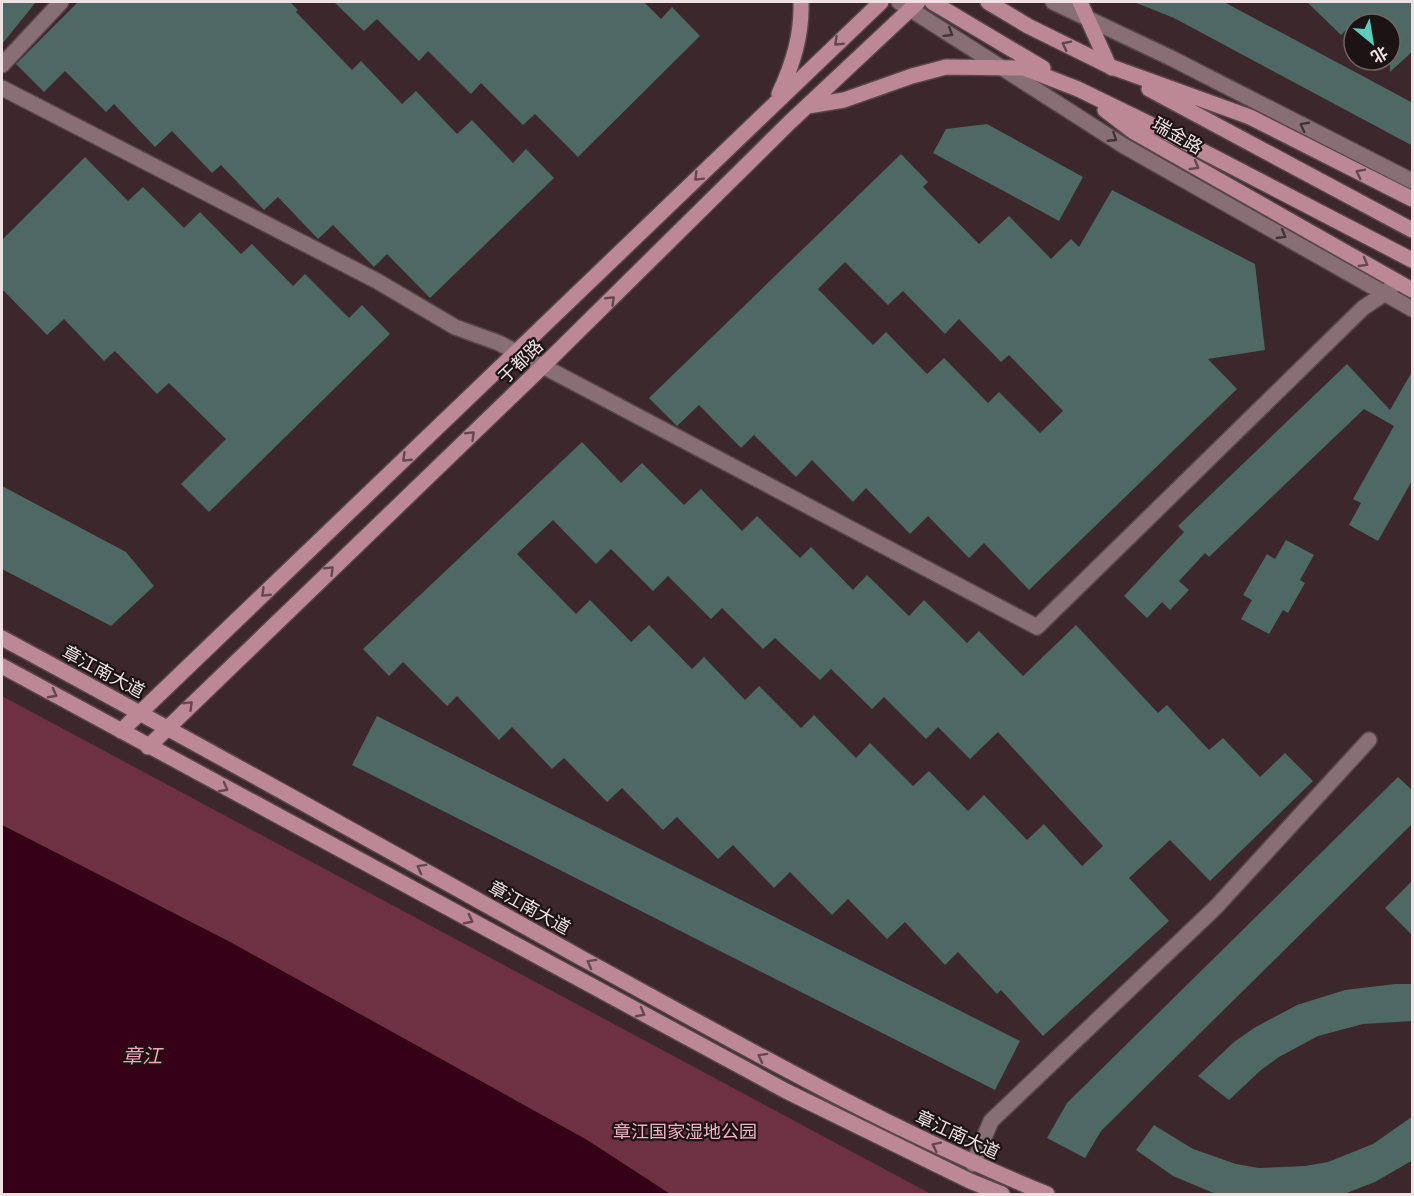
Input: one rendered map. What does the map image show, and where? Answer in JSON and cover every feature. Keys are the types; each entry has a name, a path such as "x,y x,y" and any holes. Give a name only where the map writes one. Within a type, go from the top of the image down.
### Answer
{"main road":[{"path":"775,102 794,57 799,36 801,2"},
{"name":"于都路","path":"121,731 881,2"},
{"name":"瑞金路","path":"932,2 1078,89 1134,132 1413,290"},
{"name":"瑞金路","path":"988,2 1028,26 1109,66 1250,117 1413,199"},
{"path":"1080,2 1109,66 1413,230"},
{"name":"于都路","path":"148,747 542,367 909,4"},
{"path":"808,106 844,100 877,86 946,67 1024,68 1078,89 1413,260"},
{"name":"章江南大道","path":"2,638 140,712 802,1079 973,1164 1047,1194"},
{"name":"章江南大道","path":"2,666 786,1091 969,1182 1002,1194"}],"street":[{"path":"2,65 61,2"},
{"path":"1053,2 1171,58 1413,182"},
{"path":"909,4 1124,146 1413,309"},
{"path":"2,88 377,281 455,327 499,343 1036,627 1364,308 1397,282"},
{"path":"973,1164 991,1121 1216,907 1369,740"}],"green space":[{"name":"章江国家湿地公园","path":"2,696 931,1194 670,1194 587,1140 230,942 2,825"}],"water":[{"name":"章江","path":"2,825 230,942 587,1140 670,1194 2,1194"}],"building":[{"path":"2,2 36,2 2,44"},
{"path":"78,2 290,2 298,10 296,12 352,70 361,61 402,104 416,91 457,134 472,120 513,163 526,149 554,178 430,298 387,254 374,267 333,225 318,239 278,197 264,210 221,165 212,173 172,131 155,147 114,104 106,112 65,71 44,92 16,64"},
{"path":"334,2 644,2 661,19 672,7 700,36 578,157 535,114 523,125 481,83 471,94 428,51 419,61 377,19 364,31"},
{"path":"1134,2 1224,2 1342,65 1342,72 1355,72 1413,103 1413,146 1174,18"},
{"path":"1307,2 1413,2 1413,51 1402,61 1402,12 1342,12 1341,35"},
{"path":"987,124 1083,177 1059,221 933,153 946,129"},
{"path":"901,154 928,182 923,187 979,244 1009,216 1051,259 1071,239 1079,247 1112,190 1255,264 1265,350 1208,359 1237,389 1029,590 984,543 969,558 928,516 910,534 866,488 853,502 812,460 796,477 754,435 741,448 699,405 677,426 649,398","holes":["845,262 888,305 903,291 945,334 959,319 1001,362 1009,355 1063,411 1040,433 999,392 988,403 944,358 927,374 886,332 873,345 818,289"]},
{"path":"85,157 128,201 143,187 184,228 200,212 241,254 252,244 293,286 305,274 349,318 362,305 390,334 209,512 181,484 226,439 169,383 157,394 115,351 104,361 64,319 47,335 2,289 2,240"},
{"path":"1347,364 1390,410 1413,370 1413,479 1378,541 1349,525 1361,503 1353,499 1394,426 1364,409 1209,557 1205,553 1179,581 1189,590 1170,610 1162,602 1147,618 1124,596 1184,532 1178,526"},
{"path":"582,442 621,483 642,463 684,505 701,489 742,531 757,516 800,558 811,547 853,590 867,575 909,616 924,600 967,643 979,631 1023,676 1076,625 1158,713 1167,705 1209,750 1223,738 1260,777 1285,753 1313,781 1210,881 1170,840 1129,878 1169,921 1043,1036 1001,990 997,994 958,952 945,965 905,922 887,939 848,899 832,915 790,872 774,888 733,845 718,859 677,817 663,830 622,788 607,802 564,758 552,769 512,727 499,740 457,696 447,706 403,662 389,676 363,649","holes":["553,520 596,564 611,549 653,591 668,576 711,619 722,608 763,649 775,638 820,680 831,669 872,709 884,697 926,739 938,727 970,759 998,732 1103,846 1082,866 1044,824 1027,840 984,795 968,811 929,771 913,786 870,743 856,758 814,715 801,728 759,686 745,700 704,657 692,669 649,625 631,642 590,600 576,614 517,554"]},
{"path":"2,486 126,552 154,586 111,626 2,569"},
{"path":"1286,540 1314,555 1300,580 1305,583 1288,613 1283,610 1269,634 1241,619 1252,600 1243,595 1267,554 1275,559"},
{"path":"377,716 1020,1041 995,1090 352,765"},
{"path":"1398,777 1413,791 1413,823 1101,1131 1085,1158 1047,1138 1067,1103"},
{"path":"1413,880 1413,936 1385,908"},
{"path":"1413,984 1413,1021 1363,1024 1318,1036 1279,1057 1261,1070 1229,1100 1198,1076 1234,1042 1254,1028 1297,1005 1345,990"},
{"path":"1413,1116 1413,1160 1375,1182 1344,1194 1216,1194 1173,1176 1136,1150 1154,1125 1193,1149 1236,1164 1259,1168 1305,1166 1328,1162 1373,1144"}]}
